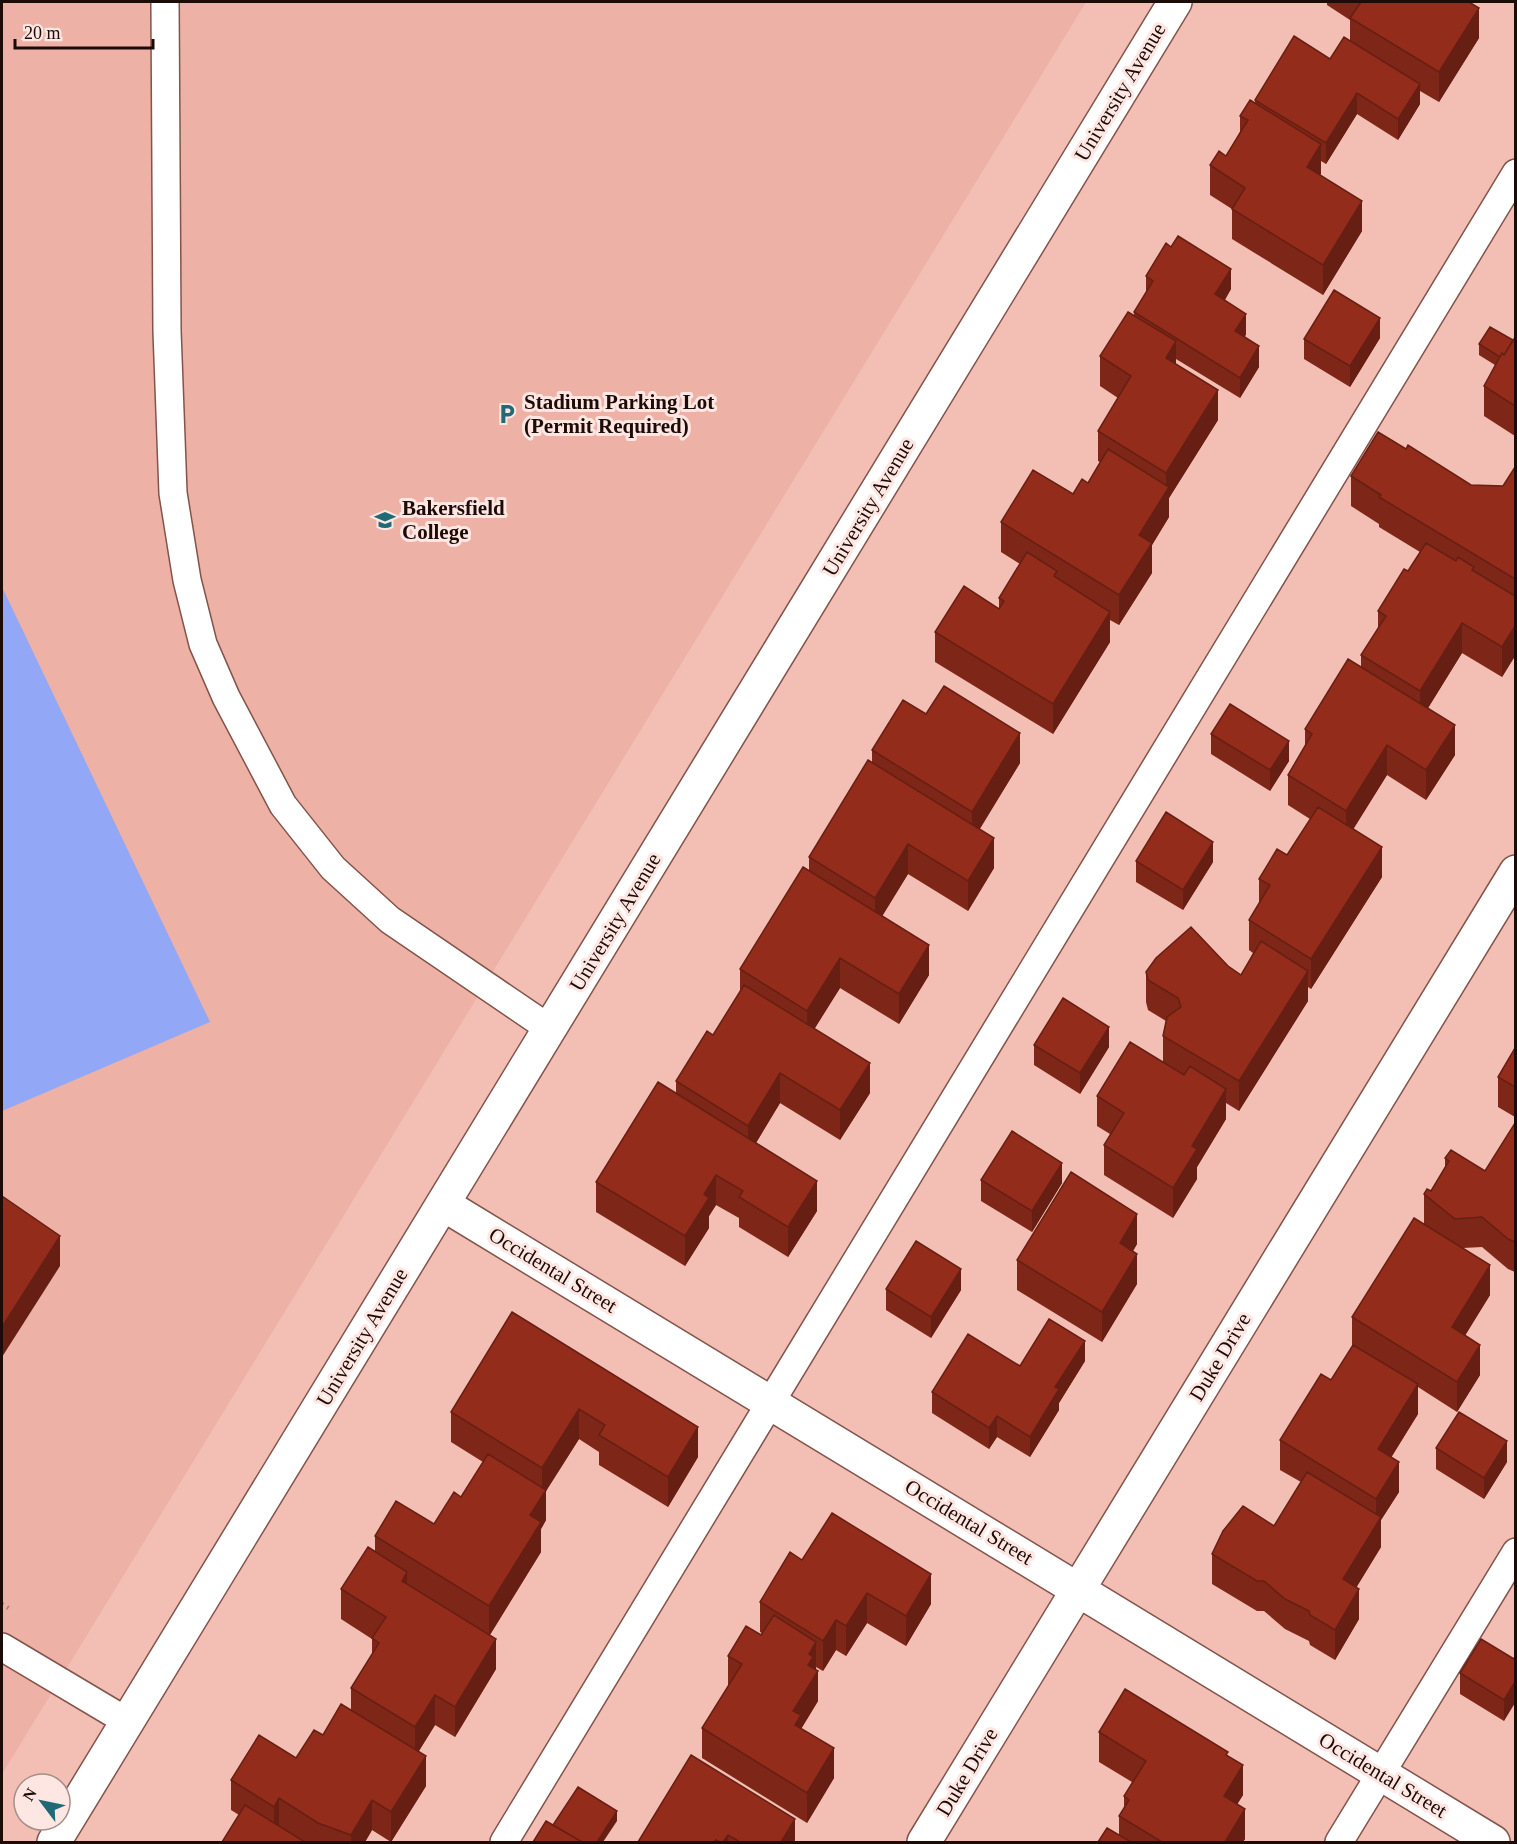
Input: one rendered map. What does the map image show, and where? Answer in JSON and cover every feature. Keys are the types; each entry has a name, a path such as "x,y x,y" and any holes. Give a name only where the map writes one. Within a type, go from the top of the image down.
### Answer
{"street":[{"name":"University Avenue","path":"54,1842 1175,2"},
{"name":"Duke Drive","path":"924,1842 1515,872"},
{"name":"Occidental Street","path":"443,1204 1493,1842"}],"lane":[{"path":"165,2 167,331 173,493 187,580 203,644 226,697 283,805 333,868 390,920 550,1029"},
{"path":"504,1842 1515,173"},
{"path":"1339,1842 1515,1552"},
{"path":"2,1647 128,1722"}],"shaded area":[{"name":"Bakersfield College","path":"2,2 1086,2 2,1774"},
{"path":"2,587 210,1022 2,1111"}],"building":[{"path":"1361,2 1469,2 1479,8 1439,72 1350,18"},
{"path":"1294,36 1330,59 1344,37 1420,84 1398,119 1357,93 1326,143 1255,100"},
{"path":"1250,100 1321,144 1307,167 1362,201 1323,265 1232,209 1245,188 1210,165 1219,151 1226,156 1248,120 1240,116"},
{"path":"1178,236 1231,269 1215,294 1246,314 1235,331 1259,346 1240,378 1134,312 1153,281 1146,276 1166,243 1171,247"},
{"path":"1334,290 1380,318 1350,366 1304,339"},
{"path":"1128,312 1176,341 1166,358 1218,390 1166,473 1098,431 1131,376 1100,356"},
{"path":"1490,327 1513,340 1504,355 1502,353 1500,357 1479,344"},
{"path":"1514,339 1515,406 1484,386 1502,353 1504,355"},
{"path":"1378,432 1406,449 1408,445 1471,485 1503,486 1515,467 1515,579 1379,497 1381,495 1351,476"},
{"path":"1108,449 1169,487 1139,535 1152,543 1119,595 1001,522 1033,470 1073,494 1082,479 1088,483"},
{"path":"1426,543 1456,561 1458,557 1474,567 1472,570 1515,596 1515,626 1502,647 1462,623 1420,691 1361,655 1386,616 1378,611 1404,569 1408,571"},
{"path":"1027,552 1057,571 1054,576 1110,612 1053,704 935,632 964,586 999,609 1004,601 999,598"},
{"path":"1348,659 1455,725 1426,770 1387,745 1346,811 1288,775 1312,734 1305,729"},
{"path":"944,686 1020,733 972,812 872,750 903,700 926,714"},
{"path":"1230,704 1289,741 1270,770 1211,734"},
{"path":"868,760 994,838 968,881 908,844 875,898 809,857"},
{"path":"1318,807 1382,847 1311,959 1249,920 1270,885 1259,879 1277,849 1287,855"},
{"path":"1166,812 1213,842 1183,890 1136,861"},
{"path":"803,867 929,945 899,994 840,958 807,1011 740,969"},
{"path":"1191,927 1228,966 1241,975 1261,941 1308,971 1239,1081 1163,1036 1167,1017 1181,1007 1178,998 1148,980 1146,972 1156,958"},
{"path":"744,985 870,1063 840,1110 780,1073 748,1126 676,1081 707,1031 713,1035"},
{"path":"1063,998 1109,1027 1080,1073 1034,1045"},
{"path":"1130,1042 1184,1075 1190,1066 1226,1089 1192,1146 1197,1149 1173,1188 1104,1145 1124,1113 1097,1096"},
{"path":"1515,1048 1515,1087 1498,1077"},
{"path":"658,1082 817,1181 788,1227 739,1197 743,1191 716,1175 704,1194 709,1198 685,1236 596,1182"},
{"path":"1515,1123 1515,1242 1508,1239 1482,1217 1455,1219 1424,1194 1427,1189 1431,1191 1449,1161 1445,1158 1451,1150 1485,1171"},
{"path":"1012,1131 1062,1163 1032,1211 981,1180"},
{"path":"1071,1172 1137,1214 1120,1243 1137,1254 1102,1312 1017,1260"},
{"path":"2,1196 60,1236 2,1327"},
{"path":"1414,1218 1490,1265 1452,1327 1480,1345 1457,1382 1352,1317"},
{"path":"916,1241 961,1269 931,1317 886,1289"},
{"path":"512,1312 698,1427 668,1477 599,1435 605,1425 579,1409 542,1468 451,1412"},
{"path":"1049,1319 1085,1341 1055,1387 1059,1389 1030,1437 997,1416 989,1428 932,1392 968,1334 1020,1366"},
{"path":"1353,1345 1418,1384 1378,1449 1399,1462 1376,1499 1280,1440 1321,1374 1331,1380"},
{"path":"1459,1412 1507,1441 1484,1478 1436,1448"},
{"path":"488,1454 546,1490 530,1515 541,1522 489,1606 375,1536 396,1501 434,1524 454,1492 461,1497"},
{"path":"1307,1472 1381,1517 1343,1579 1359,1589 1335,1630 1310,1615 1309,1611 1285,1599 1264,1581 1257,1581 1212,1554 1223,1531 1243,1506 1274,1526"},
{"path":"832,1513 931,1574 906,1616 867,1593 846,1626 836,1620 823,1641 760,1602 790,1552 802,1560"},
{"path":"368,1547 407,1572 402,1581 496,1639 455,1707 435,1695 415,1727 351,1688 379,1643 372,1638 386,1617 341,1589"},
{"path":"774,1615 816,1642 809,1654 813,1657 808,1665 818,1671 793,1711 801,1715 795,1725 834,1748 807,1793 702,1728 742,1664 728,1656 746,1626 761,1635"},
{"path":"1481,1639 1514,1659 1515,1656 1515,1682 1504,1700 1460,1673"},
{"path":"1125,1689 1228,1752 1226,1755 1243,1765 1224,1796 1245,1809 1225,1842 1162,1842 1119,1816 1129,1800 1124,1796 1146,1761 1099,1732"},
{"path":"341,1704 426,1756 391,1812 372,1800 351,1835 318,1823 279,1798 274,1807 231,1780 259,1735 296,1758 314,1730 323,1735"},
{"path":"691,1755 795,1819 781,1842 740,1842 728,1835 723,1842 716,1840 714,1842 638,1842"},
{"path":"578,1787 617,1811 597,1842 582,1842 553,1825"},
{"path":"245,1805 305,1842 222,1842"},
{"path":"546,1821 582,1842 533,1842"},
{"path":"1107,1828 1131,1842 1098,1842"}],"place":[{"name":"Stadium Parking Lot (Permit Required)","path":"507,414"},
{"name":"Bakersfield College","path":"385,520"}]}
